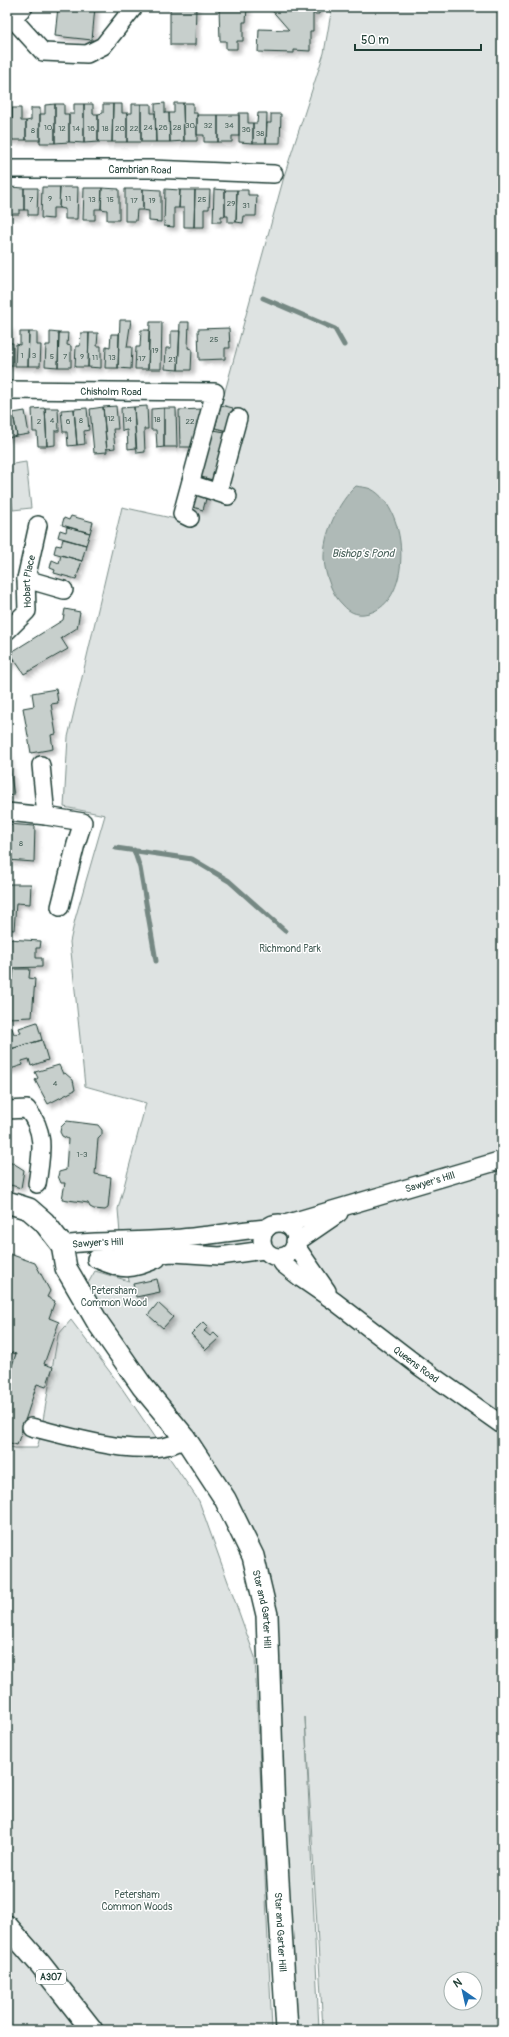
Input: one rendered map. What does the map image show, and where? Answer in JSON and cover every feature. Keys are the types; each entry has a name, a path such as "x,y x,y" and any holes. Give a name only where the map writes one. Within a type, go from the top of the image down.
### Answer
{"main road":[{"path":"7,1202 29,1209 44,1222 62,1245"},
{"name":"Star and Garter Hill","path":"62,1245 66,1268 115,1349 142,1386 185,1438 225,1499 253,1556 267,1615 274,1814 287,2030"},
{"name":"A307","path":"7,1926 41,1965 92,2030"}],"street":[{"path":"15,16 43,52 87,54 103,46 134,7"},
{"name":"Cambrian Road","path":"7,169 151,169 274,174"},
{"name":"Chisholm Road","path":"7,390 215,392 191,484"},
{"path":"190,518 182,514 191,484 223,496 238,418"},
{"name":"Hobart Place","path":"7,631 27,611 26,579 38,525"},
{"path":"26,579 64,590"},
{"path":"41,765 46,816"},
{"path":"7,812 84,822 60,906"},
{"path":"7,1110 27,1109 38,1128 43,1148 37,1184"},
{"name":"Sawyer's Hill","path":"284,1224 502,1160"},
{"name":"Sawyer's Hill","path":"295,1244 358,1202"},
{"path":"284,1224 293,1231 295,1244 288,1255 272,1254 262,1239 267,1228 272,1225 284,1224"},
{"name":"Sawyer's Hill","path":"62,1245 88,1242 122,1242 171,1239 267,1228"},
{"name":"Queens Road","path":"295,1244 334,1300"},
{"name":"Sawyer's Hill","path":"62,1245 115,1267 126,1269 173,1253 220,1256 272,1254"},
{"name":"Queens Road","path":"272,1254 302,1279 334,1300 420,1367 502,1425"},
{"path":"31,1427 108,1445 130,1448 176,1444 185,1438"}],"green space":[{"name":"Richmond Park","path":"332,7 502,7 502,2030 323,2030 305,1717 319,2030 294,2030 259,1550 114,1332 87,1285 95,1271 129,1281 120,1234 118,1209 146,1103 85,1086 70,942 75,919 105,815 64,807 68,737 122,507 189,522 285,173 324,53"},
{"path":"26,462 31,508 13,510 7,465"},
{"name":"Petersham Common Woods","path":"71,1320 119,1384 199,1501 255,1657 272,2030 14,2030 7,2019 7,1446 15,1448 37,1448 58,1335"},
{"path":"7,1351 16,1354 7,1380"}],"water":[{"name":"Bishop's Pond","path":"356,486 371,489 384,500 393,516 399,536 401,557 398,577 392,595 380,608 364,614 355,613 348,610 339,601 332,590 326,572 324,559 326,540 333,520 343,501"}],"building":[{"path":"58,7 95,7 92,40 55,36"},
{"path":"170,7 196,7 195,45 170,45"},
{"path":"219,7 247,7 246,22 243,22 243,41 237,41 237,49 226,49 226,41 220,41"},
{"path":"269,7 320,7 319,14 313,14 313,31 310,31 310,51 294,50 294,53 258,52 259,29 289,30"},
{"path":"165,103 165,113 169,113 170,142 156,142 155,104"},
{"path":"174,103 183,103 184,141 170,142 169,113 174,113"},
{"path":"183,103 193,103 193,113 197,113 197,141 184,141"},
{"path":"55,104 64,104 64,114 69,114 69,142 55,143"},
{"path":"55,104 55,143 40,143 40,114 45,114 45,105"},
{"path":"74,104 84,104 84,143 69,142 69,114 74,114"},
{"path":"84,104 93,104 93,114 98,114 98,142 84,143"},
{"path":"103,104 113,104 112,142 98,142 98,114 103,113"},
{"path":"113,104 122,104 122,113 127,113 127,142 112,142"},
{"path":"132,104 141,104 141,142 127,142 127,113 132,113"},
{"path":"141,104 151,104 151,113 155,113 156,142 141,142"},
{"path":"7,108 12,108 12,140 7,140"},
{"path":"12,108 21,108 21,121 26,121 26,140 12,140"},
{"path":"31,108 40,108 40,140 26,140 26,121 31,120"},
{"path":"239,113 248,113 248,123 253,123 253,143 239,142"},
{"path":"258,113 267,113 266,143 253,143 253,123 257,123"},
{"path":"271,114 281,114 280,143 266,143 267,123 271,123"},
{"path":"197,115 218,115 218,142 204,142 204,135 197,135"},
{"path":"218,115 239,115 239,136 232,136 232,142 218,142"},
{"path":"7,187 10,187 9,214 7,214"},
{"path":"10,187 24,188 24,210 19,210 19,214 9,214"},
{"path":"42,187 60,187 59,208 53,208 53,219 41,218"},
{"path":"60,187 78,187 77,219 65,219 65,209 59,208"},
{"path":"24,188 38,188 37,215 28,215 28,210 24,210"},
{"path":"84,188 102,188 101,209 95,209 95,220 83,220"},
{"path":"102,188 119,189 119,220 107,220 107,210 101,209"},
{"path":"125,189 143,189 143,210 137,210 136,221 125,221"},
{"path":"143,189 161,190 161,222 149,221 149,211 143,210"},
{"path":"165,189 180,190 179,208 174,208 174,227 164,226"},
{"path":"214,189 225,190 225,216 221,216 221,222 213,222"},
{"path":"180,190 195,190 194,227 184,227 184,208 179,208"},
{"path":"195,190 210,190 209,209 204,209 204,227 194,227"},
{"path":"225,190 237,190 236,222 228,222 228,216 225,216"},
{"path":"237,190 248,190 248,195 257,195 256,216 244,216 243,223 236,222"},
{"path":"120,320 131,320 127,347 132,347 131,369 118,368"},
{"path":"150,322 162,322 161,369 148,369"},
{"path":"180,322 189,322 188,348 192,349 191,370 178,370"},
{"path":"7,328 10,328 10,343 13,343 13,366 7,366"},
{"path":"229,328 230,348 225,348 225,359 199,360 198,329"},
{"path":"141,330 149,330 148,369 135,369 136,347 140,347"},
{"path":"171,331 180,331 178,370 165,369 166,348 171,348"},
{"path":"20,332 29,332 28,366 15,366 16,344 20,345"},
{"path":"29,332 37,332 37,345 41,345 40,366 28,366"},
{"path":"50,332 59,333 58,367 45,366 46,345 50,345"},
{"path":"59,333 68,333 67,345 71,346 71,367 58,367"},
{"path":"81,333 89,333 88,367 75,367 76,346 80,346"},
{"path":"89,333 98,333 97,346 101,346 101,368 88,367"},
{"path":"111,334 119,334 118,368 105,368 106,346 110,347"},
{"path":"221,405 233,408 228,431 215,428"},
{"path":"116,406 118,429 113,429 115,448 107,449 103,407"},
{"path":"147,406 148,429 144,429 145,452 137,453 134,407"},
{"path":"103,407 107,452 94,453 90,409"},
{"path":"134,407 136,448 128,449 127,430 122,431 121,408"},
{"path":"45,408 58,408 59,431 55,431 55,445 47,446"},
{"path":"45,408 47,446 38,446 37,432 33,432 32,409"},
{"path":"87,408 89,430 84,431 85,444 77,445 74,409"},
{"path":"164,408 176,408 177,447 164,447"},
{"path":"164,408 164,447 157,448 156,430 151,430 151,409"},
{"path":"74,409 77,445 68,446 67,432 63,432 61,410"},
{"path":"201,409 202,432 195,433 196,447 180,447 179,410"},
{"path":"25,411 29,434 17,436 13,413"},
{"path":"13,413 17,436 7,438 7,414"},
{"path":"214,430 230,433 217,481 201,477"},
{"path":"197,493 207,495 203,510 193,507"},
{"path":"71,516 93,522 90,533 62,525 64,518 69,520"},
{"path":"67,527 90,533 86,545 58,537 60,530 66,532"},
{"path":"63,539 86,545 82,561 54,553 56,545 61,546"},
{"path":"61,555 82,561 76,579 54,573 55,570 50,568 52,560 59,563"},
{"path":"65,609 80,612 77,628 61,638 68,649 24,674 10,653 63,620"},
{"path":"7,654 11,654 15,660 8,662 9,666 7,667"},
{"path":"56,689 58,703 51,704 56,734 51,735 53,749 31,753 23,708 34,706 32,693"},
{"path":"7,751 14,795 7,796"},
{"path":"7,824 35,826 34,862 7,860"},
{"path":"7,884 31,884 30,904 16,903 14,930 7,929"},
{"path":"7,939 41,941 40,948 36,948 36,958 42,958 42,967 7,968"},
{"path":"14,969 30,969 29,978 35,979 32,1017 7,1018 7,979 13,979"},
{"path":"37,1022 42,1040 7,1050 7,1030 12,1028 14,1034 21,1033 19,1028"},
{"path":"42,1040 48,1060 31,1066 29,1059 22,1061 23,1065 7,1070 7,1050"},
{"path":"59,1065 63,1074 65,1073 73,1080 75,1090 48,1104 35,1080 38,1078 35,1072"},
{"path":"67,1121 98,1125 102,1130 102,1135 98,1139 95,1174 111,1177 108,1208 105,1210 94,1209 90,1207 88,1203 62,1199 65,1183 61,1183 58,1176 59,1172 66,1170 68,1139 62,1136 60,1132 61,1127"},
{"path":"7,1163 13,1163 24,1170 21,1188 7,1184"},
{"path":"7,1253 35,1263 50,1291 47,1297 55,1301 49,1318 59,1322 44,1364 53,1367 46,1387 37,1384 17,1445 7,1442 7,1380 16,1354 7,1351"},
{"path":"157,1279 160,1292 136,1297 133,1284"},
{"path":"158,1303 173,1317 163,1328 148,1315"},
{"path":"203,1322 208,1327 204,1331 210,1336 214,1333 219,1338 206,1350 191,1334"}],"waterway":[{"path":"263,298 335,329 344,345"},
{"path":"116,848 192,859 229,881 285,931"},
{"path":"134,850 140,868 156,961"}],"park label":[{"name":"Petersham Common Wood","path":"114,1296"}]}
